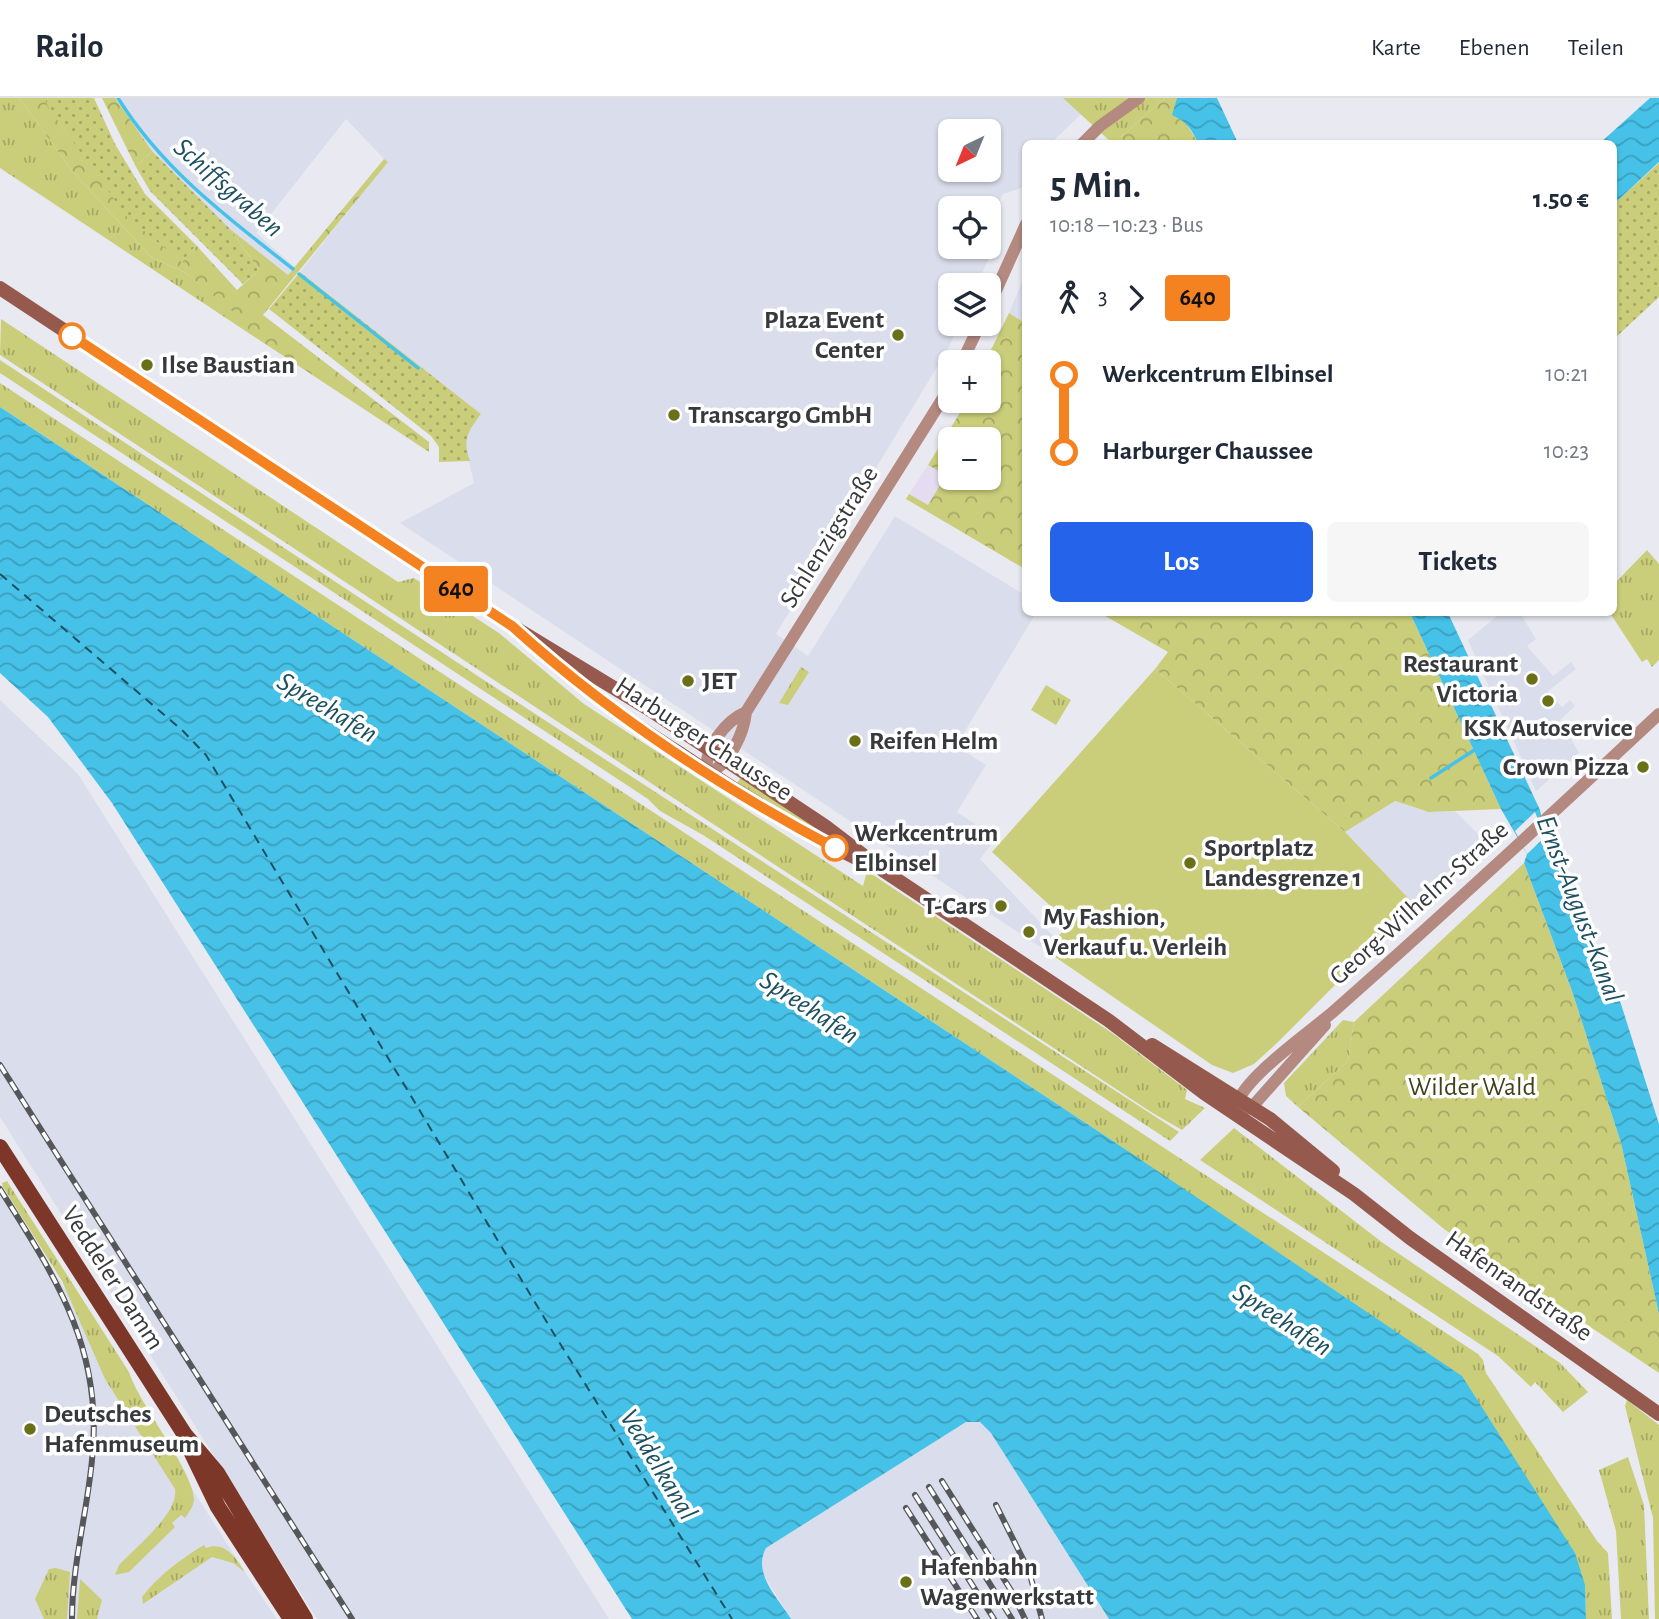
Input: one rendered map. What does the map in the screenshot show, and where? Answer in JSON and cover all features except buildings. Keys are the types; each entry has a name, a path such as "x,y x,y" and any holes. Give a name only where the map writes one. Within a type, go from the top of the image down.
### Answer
{"main road":[{"name":"Harburger Chaussee","path":"0,288 512,626 570,660 825,826 884,871 1108,1020 1234,1113"},
{"name":"Harburger Chaussee","path":"512,626 567,676 708,772 799,829 884,871"},
{"name":"Harburger Chaussee","path":"1108,1020 1185,1063 1270,1119"},
{"name":"Hafenrandstraße","path":"1234,1113 1354,1194 1431,1253 1659,1415"},
{"name":"Hafenrandstraße","path":"1270,1119 1326,1163 1354,1194"},
{"name":"Veddeler Damm","path":"0,1147 184,1435 213,1498 290,1619"},
{"name":"Veddeler Damm","path":"184,1435 217,1473 305,1619"}],"street":[{"path":"1086,140 1100,126 1139,98"},
{"path":"1001,279 1022,233"},
{"name":"Schlenzigstraße","path":"708,772 715,770 724,760 745,727 746,712 938,406"},
{"name":"Schlenzigstraße","path":"710,750 733,718 746,712"},
{"name":"Georg-Wilhelm-Straße","path":"1234,1113 1238,1098 1268,1067 1334,1012 1659,714"},
{"path":"708,772 706,763 710,750"},
{"name":"Georg-Wilhelm-Straße","path":"1234,1113 1252,1107 1317,1036 1334,1012"}],"shaded area":[{"path":"115,98 1098,98 1054,140 1022,140 1021,188 1003,194 1001,198 938,196 938,259 988,259 982,273 938,273 938,336 954,336 949,347 947,350 938,350 938,365 776,634 808,656 895,516 1022,593 1022,616 1034,616 956,746 986,765 957,812 996,838 980,859 1056,939 1045,950 400,523 474,483 465,446 467,432 481,414 300,272 387,162 346,119 256,233 295,267 288,275 230,229 152,151"},
{"path":"1022,282 1022,321 1009,313"},
{"path":"928,465 938,471 938,488 928,505 909,494"},
{"path":"1497,616 1522,616 1536,639 1527,646 1553,676 1571,662 1576,669 1547,692 1562,707 1570,700 1575,706 1560,720 1579,753 1536,791 1468,640"},
{"path":"0,700 78,774 609,1619 317,1619 0,1117"},
{"path":"1395,801 1429,812 1455,811 1479,835 1478,845 1415,905 1345,832"},
{"path":"0,1187 247,1575 277,1619 0,1619"},
{"path":"966,1422 980,1422 991,1433 1109,1619 791,1619 762,1572 760,1559 766,1548"}],"green space":[{"path":"0,98 19,98 73,172 151,257 186,273 243,319 244,330 0,168"},
{"path":"19,98 46,98 53,113 86,156 182,262 196,245 237,290 259,270 230,229 288,275 384,159 388,162 263,315 429,442 429,452 244,330 242,319 186,273 151,257 73,172"},
{"path":"45,98 94,98 115,144 145,194 196,245 182,262 127,217 48,107"},
{"path":"102,98 115,98 152,151 136,167"},
{"path":"1063,98 1165,98 1118,140 1109,140"},
{"path":"1165,98 1177,98 1181,116 1196,140 1118,140"},
{"path":"152,151 230,229 259,270 243,284 150,191 136,167"},
{"path":"1659,163 1659,297 1617,336 1617,201"},
{"path":"300,272 481,414 468,436 470,461 439,462 439,447 431,436 269,309"},
{"path":"1009,313 1022,321 1022,567 906,499 909,494 928,505 938,488 1001,490 1001,427 951,427 960,413 1001,413 1001,350 991,350 998,336 1001,336 1001,329"},
{"path":"1,319 398,582 414,578 499,633 584,704 863,886 867,871 1112,1033 1187,1090 1185,1099 1205,1108 1182,1130 1151,1112 0,355"},
{"path":"0,360 546,721 1179,1132 1170,1141 703,835 660,811 648,799 0,373"},
{"path":"0,383 1478,1354 1483,1360 1486,1373 1597,1541 1608,1553 1612,1619 1586,1619 1585,1585 1235,1226 1107,1137 0,407"},
{"path":"938,449 938,471 928,465"},
{"path":"1647,550 1659,564 1659,660 1652,667 1647,659 1642,662 1612,616 1617,616 1617,581"},
{"path":"1105,616 1411,616 1501,809 1429,812 1395,801 1345,832 1155,669 1168,652"},
{"path":"801,667 809,672 788,705 779,703"},
{"name":"Sportplatz Landesgrenze 1","path":"1155,669 1345,832 1415,905 1277,1043 1254,1064 1233,1073 1212,1065 1045,950 1070,924 992,852"},
{"path":"1046,685 1071,700 1056,725 1031,710"},
{"path":"741,777 817,827 815,829 737,783"},
{"name":"Wilder Wald","path":"1524,863 1572,991 1621,1143 1659,1314 1659,1373 1444,1229 1298,1107 1348,1061 1354,1022"},
{"path":"1343,1020 1354,1022 1348,1061 1298,1107 1286,1096 1284,1083"},
{"path":"1234,1128 1383,1243 1560,1363 1588,1392 1563,1412 1535,1382 1531,1387 1498,1356 1200,1160"},
{"path":"7,1181 129,1372 191,1487 194,1502 185,1518 181,1515 172,1523 175,1527 129,1572 115,1575 119,1565 164,1519 174,1498 175,1489 105,1379 62,1281 3,1187 2,1183"},
{"path":"1627,1400 1659,1425 1659,1619 1655,1619 1653,1518 1625,1406"},
{"path":"1628,1457 1644,1505 1649,1619 1621,1619 1616,1531 1599,1470"},
{"path":"204,1545 206,1548 219,1547 229,1552 245,1572 233,1563 212,1557 143,1604 142,1597 156,1582"},
{"path":"49,1569 70,1572 67,1619 44,1619 35,1599"},
{"path":"80,1579 102,1600 97,1619 77,1619"}],"water":[{"path":"1177,98 1217,98 1237,140 1196,140 1188,126 1172,115"},
{"path":"1650,98 1659,98 1659,162 1617,201 1617,140 1603,140"},
{"path":"0,407 1107,1137 1462,1376 1575,1553 1585,1585 1586,1619 1109,1619 991,1433 980,1422 966,1422 766,1548 762,1567 764,1576 791,1619 632,1619 112,803 48,717 0,673"},
{"path":"1411,616 1449,616 1540,810 1544,830 1621,1004 1659,1124 1659,1314 1621,1143 1572,991 1524,863 1527,854 1501,809"}],"pier":[{"path":"1535,812 1545,837 1527,854 1515,831"}],"waterway":[{"name":"Schiffsgraben","path":"118,98 135,124 176,170 221,211 293,269"},
{"name":"Schiffsgraben","path":"299,274 418,368"},
{"path":"1431,778 1476,749"}],"ferry route":[{"path":"0,574 183,731 206,755 554,1334 732,1619"}],"railway":[{"path":"0,1065 352,1619"},
{"path":"0,1189 40,1253 72,1317 91,1384 94,1420 92,1460 74,1579 72,1619"},
{"path":"942,1481 1012,1592 1025,1619"},
{"path":"929,1487 1012,1619"},
{"path":"915,1495 994,1619"},
{"path":"996,1505 1029,1571 1042,1619"},
{"path":"906,1508 977,1619"}],"bus line":[{"name":"640","path":"72,336 512,626 567,676 609,708 759,806 835,848"}],"place":[{"name":"Plaza Event Center","path":"898,335"},
{"name":"Ilse Baustian","path":"147,365"},
{"name":"Transcargo GmbH","path":"674,415"},
{"name":"Restaurant Victoria","path":"1532,679"},
{"name":"JET","path":"688,681"},
{"name":"KSK Autoservice","path":"1548,701"},
{"name":"Reifen Helm","path":"855,741"},
{"name":"Crown Pizza","path":"1643,767"},
{"name":"Werkcentrum Elbinsel","path":"835,848"},
{"name":"Sportplatz Landesgrenze 1","path":"1190,863"},
{"name":"T-Cars","path":"1001,906"},
{"name":"My Fashion, Verkauf u. Verleih","path":"1029,932"},
{"name":"Deutsches Hafenmuseum","path":"30,1429"},
{"name":"Hafenbahn Wagenwerkstatt","path":"906,1582"}],"water label":[{"name":"Spreehafen","path":"327,708"},
{"name":"Ernst-August-Kanal","path":"1579,909"},
{"name":"Spreehafen","path":"809,1008"},
{"name":"Spreehafen","path":"1282,1320"},
{"name":"Veddelkanal","path":"658,1465"}]}
